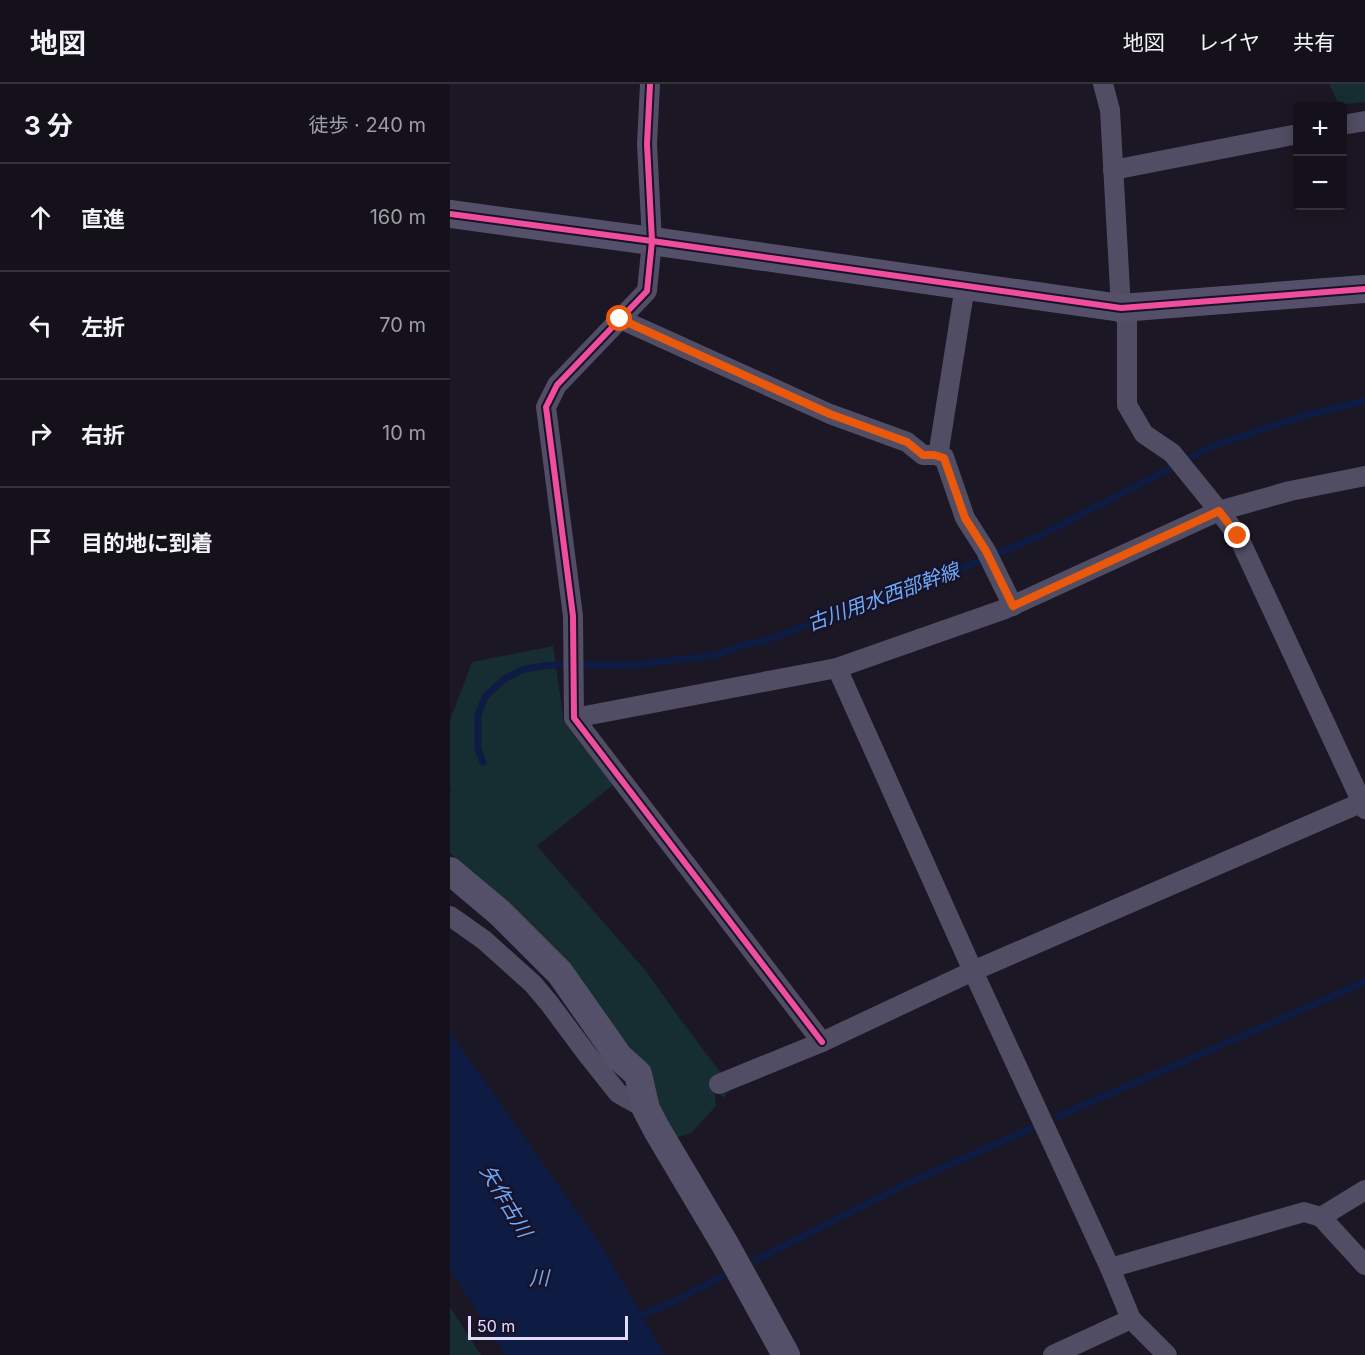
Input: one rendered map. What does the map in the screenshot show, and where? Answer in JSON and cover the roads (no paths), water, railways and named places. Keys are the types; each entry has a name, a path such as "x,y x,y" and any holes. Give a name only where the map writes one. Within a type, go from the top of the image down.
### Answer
{"street":[{"path":"650,84 647,144 652,241 647,291 557,385 546,407 573,616 574,718 822,1042"},
{"path":"719,1084 822,1042 973,970 1364,804 1238,536 1172,453 1144,434 1127,405 1127,321 1121,308 1110,110 1103,84"},
{"path":"1347,124 1365,121"},
{"path":"1113,171 1293,135"},
{"path":"450,214 1121,308 1365,289"},
{"path":"938,456 965,286"},
{"path":"620,319 830,414 907,442 923,455 944,458 965,518 986,551 1013,606"},
{"path":"574,718 837,668 1013,606 1219,511 1290,491 1365,476"},
{"path":"837,668 1110,1268 1131,1319 1167,1355"},
{"path":"450,871 500,913 560,973 620,1058 638,1074 646,1109 657,1130 726,1246 786,1355"},
{"path":"450,916 484,940 533,984 618,1093 646,1109"},
{"path":"1321,1217 1365,1190"},
{"path":"1110,1268 1304,1212 1321,1217 1365,1265"},
{"path":"1053,1355 1131,1319"}],"water":[{"name":"川","path":"450,1032 601,1245 665,1355 505,1355 450,1269"}],"waterway":[{"name":"古川用水西部幹線","path":"483,762 478,749 478,715 485,697 504,679 524,669 550,665 635,665 716,655 763,641 916,587 1040,536 1215,445 1299,417 1365,401"},
{"path":"1059,1116 1365,982"},
{"path":"756,1260 904,1185 1036,1126"},
{"path":"634,1318 677,1300 721,1277"}],"water label":[{"name":"矢作古川","path":"506,1201"}]}
